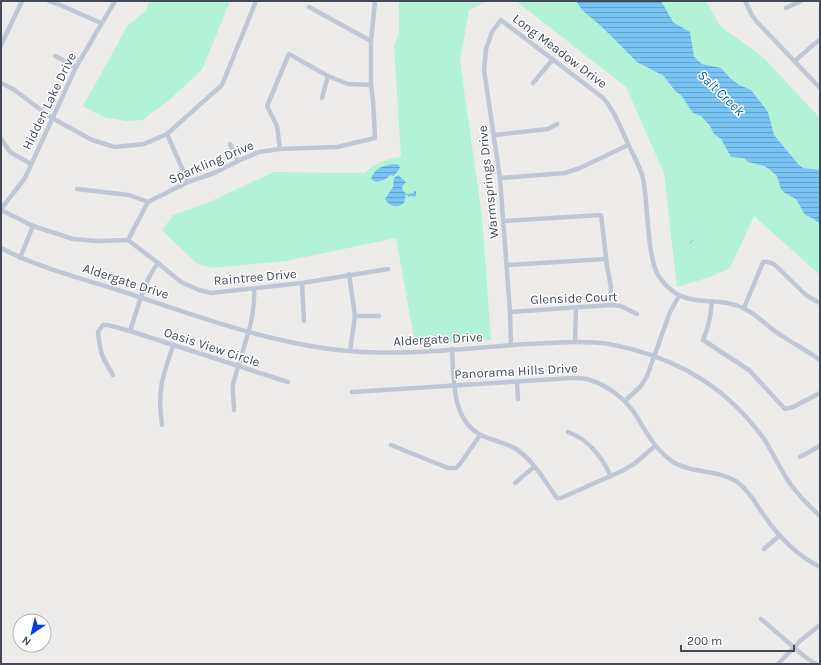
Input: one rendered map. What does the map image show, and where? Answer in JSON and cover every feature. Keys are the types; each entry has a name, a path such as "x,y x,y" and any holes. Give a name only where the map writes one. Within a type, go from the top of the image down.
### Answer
{"street":[{"path":"1,45 22,1"},
{"path":"49,1 58,2 101,23"},
{"name":"Hidden Lake Drive","path":"1,209 25,178 76,67 115,1"},
{"path":"1,83 13,89 52,118 92,140 115,146 144,144 167,134 222,85 256,1"},
{"path":"280,149 277,126 267,106 289,54 328,76 348,84 370,85 371,41 375,1"},
{"path":"746,1 757,22 820,88"},
{"path":"786,8 801,1"},
{"path":"309,7 371,41"},
{"name":"Long Meadow Drive","path":"501,20 608,103 616,116 644,182 653,263 660,278 679,296"},
{"name":"Warmsprings Drive","path":"501,20 492,32 486,48 484,70 495,135 500,178 507,265 511,346"},
{"path":"795,61 820,40"},
{"path":"55,56 76,67"},
{"path":"533,83 553,59"},
{"path":"322,98 328,76"},
{"name":"Sparkling Drive","path":"148,202 188,182 214,173 259,152 280,149 337,147 375,138 373,100 370,85"},
{"path":"495,135 548,129 557,124"},
{"path":"167,134 188,182"},
{"path":"1,139 10,152 32,164"},
{"path":"230,144 238,161"},
{"path":"500,178 565,173 580,168 628,145"},
{"path":"1,209 33,226 74,239 96,241 128,240 148,202 129,195 78,189"},
{"path":"504,221 601,215 611,288 610,305"},
{"path":"20,258 33,226"},
{"name":"Raintree Drive","path":"128,240 181,282 199,290 211,293 302,283 349,274 388,269"},
{"name":"Aldergate Drive","path":"1,248 20,258 49,268 248,332 282,340 350,351 400,352 575,341 607,344 655,356 688,371 707,383 741,412 764,440 788,481 800,496 820,516"},
{"path":"507,265 606,259"},
{"path":"744,308 763,262 770,262 775,265 807,296 820,303"},
{"path":"130,331 144,287 158,263"},
{"path":"349,274 355,316 350,351"},
{"path":"302,283 304,321"},
{"path":"234,410 233,387 255,302 254,289"},
{"path":"625,401 641,386 647,376 670,312 679,296 691,300 728,302 744,308 755,314 781,336 807,350 820,360"},
{"path":"712,301 710,323 703,340 749,370 785,409 820,393"},
{"name":"Glenside Court","path":"510,312 610,305 621,306 637,314"},
{"path":"575,341 576,308"},
{"path":"355,316 379,316"},
{"name":"Oasis View Circle","path":"113,375 100,351 98,332 103,325 108,324 288,382"},
{"path":"162,425 160,395 162,380 173,346"},
{"path":"452,349 456,397 461,414 469,426 480,435 507,444 525,456 557,498 561,498 622,471 634,464 655,446"},
{"name":"Panorama Hills Drive","path":"352,392 557,379 587,379 600,384 625,401 655,446 661,453 674,462 683,467 719,474 738,483 749,493 779,536 790,548 820,567"},
{"path":"517,382 518,398"},
{"path":"568,432 581,437 592,446 605,464 611,476"},
{"path":"391,445 448,468 456,468 480,435"},
{"path":"800,457 820,446"},
{"path":"515,482 534,467"},
{"path":"764,549 779,536"},
{"path":"762,619 816,664"},
{"path":"778,664 794,647 820,625"}],"green space":[{"path":"149,1 230,1 202,70 168,101 142,120 126,121 103,117 83,106 128,25 146,11"},
{"path":"399,1 487,1 469,10 460,61 482,217 491,340 415,344 396,238 286,261 212,268 197,264 162,230 173,215 209,202 274,172 364,173 381,162 401,157 394,47 399,33"},
{"path":"516,1 706,1 720,26 762,56 820,118 820,275 754,216 730,268 710,277 677,287 664,173 626,87"}],"water":[{"name":"Salt Creek","path":"576,1 661,1 673,22 690,32 694,57 702,64 721,68 739,85 751,90 768,112 774,135 798,164 803,168 820,170 820,222 817,222 805,215 796,199 781,189 777,176 769,169 764,166 748,162 744,158 731,157 721,139 714,134 710,126 701,116 693,113 681,95 675,91 664,76 637,62 602,27 582,10"},
{"path":"387,165 399,165 400,168 394,176 391,175 384,180 376,182 371,179 372,175 377,170"},
{"path":"398,175 406,182 402,187 403,191 407,194 414,193 414,191 416,191 416,195 415,197 409,197 406,194 404,203 399,206 393,206 385,199 393,187 394,178"}],"waterway":[{"path":"690,243 693,240"}]}
